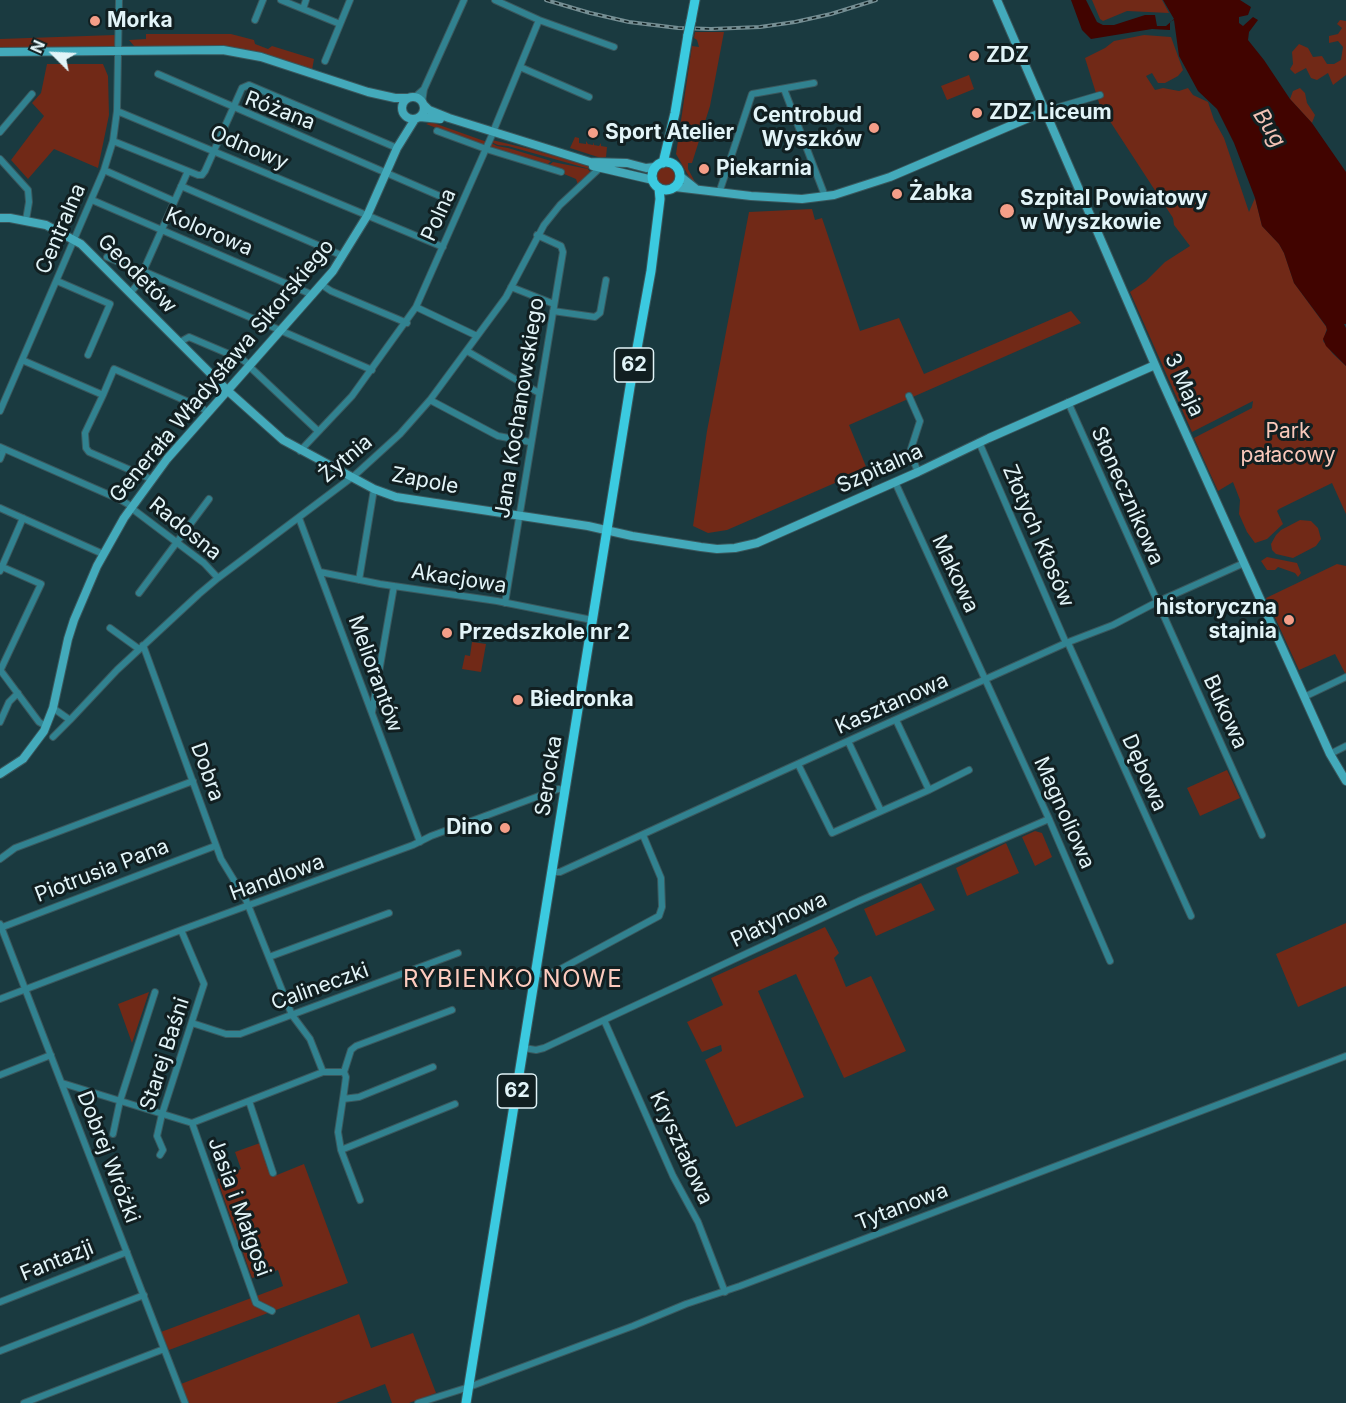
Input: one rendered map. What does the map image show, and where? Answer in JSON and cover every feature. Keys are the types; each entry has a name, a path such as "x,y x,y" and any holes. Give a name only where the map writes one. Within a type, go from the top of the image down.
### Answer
{"main road":[{"name":"62","path":"673,188 680,176 672,156 675,113 695,0"},
{"name":"62","path":"656,184 652,176 659,165 675,113"},
{"path":"659,165 675,166"},
{"path":"656,184 673,188"},
{"name":"Serocka","path":"469,1387 654,250 661,197 656,184"},
{"name":"Serocka","path":"654,250 667,198 673,188"},
{"name":"62","path":"466,1403 469,1387"}],"street":[{"name":"Centralna","path":"0,411 92,200 113,141 117,111 119,0"},
{"path":"255,20 263,0"},
{"path":"281,0 340,24"},
{"path":"303,9 306,0"},
{"path":"325,61 350,0"},
{"path":"403,112 403,104 417,100 424,89 464,0"},
{"path":"495,0 539,20 614,47"},
{"name":"3 Maja","path":"997,0 1155,365 1330,754 1346,781"},
{"name":"Polna","path":"300,450 352,396 417,307 539,20"},
{"path":"2,51 207,49 239,52 368,92 417,100 434,112 492,134"},
{"path":"519,67 589,97"},
{"path":"158,74 233,107 242,87 249,85 397,148"},
{"path":"719,193 752,94 813,83"},
{"path":"784,89 825,196"},
{"path":"368,92 393,104 408,118 426,116 445,120 604,165 656,184"},
{"path":"0,132 32,94"},
{"path":"673,188 696,188 719,193 802,199 825,196 890,177 1045,111 1100,95"},
{"path":"417,100 424,111 417,118"},
{"name":"Różana","path":"188,171 198,176 202,175 233,107 442,197"},
{"name":"Odnowy","path":"117,111 443,247"},
{"name":"Generała Władysława Sikorskiego","path":"397,148 403,112"},
{"name":"Generała Władysława Sikorskiego","path":"0,774 14,766 26,755 39,740 46,726 71,630 103,554 131,507 151,479 322,285 367,216 397,148 417,118"},
{"path":"437,130 486,149 561,172"},
{"path":"113,141 188,171 143,272 131,292"},
{"path":"0,159 28,190 26,220"},
{"path":"604,165 627,163 645,168 659,165"},
{"name":"Żytnia","path":"53,737 141,647 218,578 352,477 400,434 430,400 467,351 511,287 537,235 560,205 604,165"},
{"path":"104,171 174,201"},
{"path":"680,176 696,188"},
{"path":"181,186 343,256"},
{"name":"Kolorowa","path":"92,200 313,295"},
{"name":"Geodetów","path":"0,218 26,220 55,229 90,251 228,391"},
{"name":"Jana Kochanowskiego","path":"505,603 563,250 559,245 537,235"},
{"path":"108,257 372,370"},
{"path":"57,280 110,304 88,355"},
{"path":"511,287 554,307 595,317 600,313 606,280"},
{"path":"322,285 331,291 407,323"},
{"path":"417,307 477,336"},
{"path":"180,342 189,337 243,360 318,431"},
{"path":"467,351 539,393"},
{"path":"22,360 102,395"},
{"name":"Szpitalna","path":"608,530 717,549 757,543 1155,365"},
{"path":"151,479 89,452 86,448 85,433 114,369 202,408 208,413"},
{"name":"Zapole","path":"228,391 283,440 374,489 396,497 608,530"},
{"path":"909,396 920,421 909,452 918,472"},
{"path":"430,400 498,436 530,442"},
{"name":"Słonecznikowa","path":"1068,402 1157,602"},
{"name":"Złotych Kłosów","path":"979,442 1067,643"},
{"path":"0,459 2,448"},
{"name":"Radosna","path":"2,448 121,500 204,563 218,578"},
{"name":"Makowa","path":"895,482 985,680"},
{"path":"359,580 374,489"},
{"path":"139,592 209,499"},
{"path":"0,508 103,554"},
{"path":"23,518 1,568 40,584 1,671 39,722 46,726"},
{"name":"Meliorantów","path":"299,518 420,842"},
{"name":"Kasztanowa","path":"553,872 560,872 1067,643 1113,625 1157,602 1244,563"},
{"name":"Akacjowa","path":"320,572 592,620"},
{"path":"372,713 394,586"},
{"name":"Bukowa","path":"1157,602 1262,835"},
{"path":"110,628 141,647"},
{"name":"Dębowa","path":"1067,643 1191,916"},
{"name":"Dobra","path":"141,647 193,781 215,846 249,906 292,1015 310,1039 323,1072"},
{"path":"1304,697 1346,677"},
{"name":"Magnoliowa","path":"985,680 1049,819 1110,961"},
{"path":"0,722 9,702 18,693"},
{"path":"52,708 70,720"},
{"path":"896,720 929,789"},
{"path":"848,741 881,811"},
{"path":"1330,754 1346,746"},
{"path":"798,764 832,833 969,770"},
{"path":"0,859 15,848 193,781"},
{"name":"Handlowa","path":"0,999 558,789 566,790"},
{"name":"Platynowa","path":"524,1048 536,1050 544,1048 860,901 1049,819"},
{"path":"536,974 557,971 659,916 662,907 661,878 643,835"},
{"name":"Piotrusia Pana","path":"0,926 215,846"},
{"path":"269,957 389,913"},
{"name":"Dobrej Wróżki","path":"0,926 185,1403"},
{"name":"Starej Baśni","path":"160,1155 163,1150 157,1136 162,1114 204,984 181,930"},
{"name":"Calineczki","path":"192,1023 232,1035 240,1034 458,953"},
{"path":"113,1134 120,1101 155,992"},
{"path":"360,1200 338,1132 346,1077 344,1072 351,1050 356,1046 452,1010"},
{"name":"Kryształowa","path":"604,1020 673,1176 701,1229 725,1292"},
{"path":"0,1075 51,1055"},
{"name":"Tytanowa","path":"418,1403 469,1387 686,1304 725,1292 1346,1056"},
{"path":"343,1100 358,1097 433,1067"},
{"path":"62,1083 192,1123 323,1072 344,1072"},
{"path":"249,1101 273,1173"},
{"path":"342,1150 455,1104"},
{"name":"Jasia i Małgosi","path":"192,1123 256,1303 272,1311"},
{"name":"Fantazji","path":"0,1302 127,1252"},
{"path":"0,1351 144,1295"},
{"path":"24,1403 164,1349"}],"green space":[{"path":"1092,0 1162,0 1169,13 1127,11 1103,21"},
{"path":"1340,20 1346,21 1346,75 1333,85 1328,73 1317,80 1311,78 1306,68 1295,74 1290,69 1293,64 1292,52 1299,44 1308,48 1313,57 1322,56 1327,64 1334,64 1341,60 1343,47 1338,41 1329,43 1329,36 1338,34 1342,28 1337,24"},
{"path":"695,32 724,32 710,106 692,163 688,163 688,169 695,182 691,180 676,154 692,46 699,47 694,38"},
{"path":"146,34 231,34 254,40 255,44 268,49 272,46 314,59 312,70 241,49 204,46 135,47 129,40 146,39"},
{"path":"115,35 115,49 0,48 0,39"},
{"name":"Park pałacowy","path":"1144,35 1171,37 1183,70 1178,76 1165,83 1158,83 1152,73 1146,76 1155,90 1163,88 1179,91 1188,88 1193,95 1208,102 1214,120 1224,138 1249,212 1255,198 1262,226 1279,244 1294,283 1327,328 1323,341 1346,366 1346,514 1332,483 1279,509 1277,511 1283,524 1267,539 1255,543 1239,514 1240,500 1233,482 1218,491 1194,438 1252,408 1253,401 1192,432 1130,292 1146,281 1165,262 1190,246 1174,225 1173,218 1100,106 1085,58 1114,41"},
{"path":"47,64 103,64 108,76 109,115 98,168 54,149 28,179 11,160 44,116 32,103 41,93"},
{"path":"969,75 974,89 947,100 941,86"},
{"path":"1300,88 1305,93 1307,103 1315,115 1312,123 1290,99 1293,91"},
{"path":"431,122 487,142 483,146 426,124"},
{"path":"575,137 579,138 579,143 586,144 586,141 593,145 594,142 594,145 599,146 601,143 601,146 607,147 606,157 601,158 570,148"},
{"path":"492,140 589,166 593,170 498,145 491,142"},
{"path":"491,143 551,161 545,167 491,149"},
{"path":"553,162 588,169 591,173 578,185 576,179 547,167"},
{"path":"666,165 676,172 677,176 670,186 666,187 656,180 655,176 662,166"},
{"path":"812,209 815,220 822,218 860,331 899,318 924,374 1071,311 1081,323 849,425 867,469 727,530 708,533 693,526 707,431 749,212"},
{"path":"1300,520 1311,521 1318,528 1321,539 1316,546 1293,558 1276,554 1271,544 1276,535"},
{"path":"1267,557 1297,563 1301,573 1298,577 1295,573 1278,567 1275,570 1267,570 1261,561"},
{"path":"1337,564 1346,566 1346,675 1335,654 1299,670 1266,598"},
{"path":"472,642 486,644 481,672 462,669 465,655 470,656"},
{"path":"1227,770 1240,798 1200,816 1187,788"},
{"path":"1035,831 1042,833 1052,857 1035,866 1022,837"},
{"path":"1006,843 1019,873 967,896 956,868"},
{"path":"921,883 935,910 876,936 864,909"},
{"path":"1346,923 1346,986 1298,1007 1276,954"},
{"path":"825,927 839,953 834,958 846,987 871,976 906,1051 844,1078 796,974 758,991 804,1097 736,1127 705,1060 722,1051 721,1045 702,1052 687,1022 723,1005 711,978"},
{"path":"149,992 132,1043 118,1004"},
{"path":"260,1143 272,1177 304,1164 348,1283 169,1350 161,1332 283,1286 278,1270 252,1278 217,1179 241,1169 235,1152"},
{"path":"359,1314 371,1348 413,1333 436,1393 409,1403 392,1403 385,1384 336,1403 188,1403 181,1384"}],"water":[{"path":"1071,0 1086,0 1097,22 1103,25 1114,25 1145,15 1155,15 1157,26 1166,26 1170,22 1170,30 1152,29 1091,39 1082,30"},
{"name":"Bug","path":"1163,0 1240,0 1251,7 1248,15 1239,17 1239,23 1243,26 1253,17 1258,20 1249,32 1248,40 1290,99 1312,123 1346,172 1346,324 1344,324 1346,328 1346,366 1326,346 1323,339 1327,330 1326,326 1294,283 1279,244 1262,226 1255,198 1234,143 1217,109 1198,91 1179,56 1174,20 1171,21 1174,19"}],"railway":[{"path":"546,0 629,22 678,28 711,29 760,27 795,22 876,0"}],"place":[{"name":"Morka","path":"95,21"},
{"name":"ZDZ","path":"974,56"},
{"name":"ZDZ Liceum","path":"977,113"},
{"name":"Centrobud Wyszków","path":"874,128"},
{"name":"Sport Atelier","path":"593,133"},
{"name":"Piekarnia","path":"704,169"},
{"name":"Żabka","path":"897,194"},
{"name":"Szpital Powiatowy w Wyszkowie","path":"1007,211"},
{"name":"historyczna stajnia","path":"1289,620"},
{"name":"Przedszkole nr 2","path":"447,633"},
{"name":"Biedronka","path":"518,700"},
{"name":"Dino","path":"505,828"}],"district":[{"name":"RYBIENKO NOWE","path":"513,980"}]}
